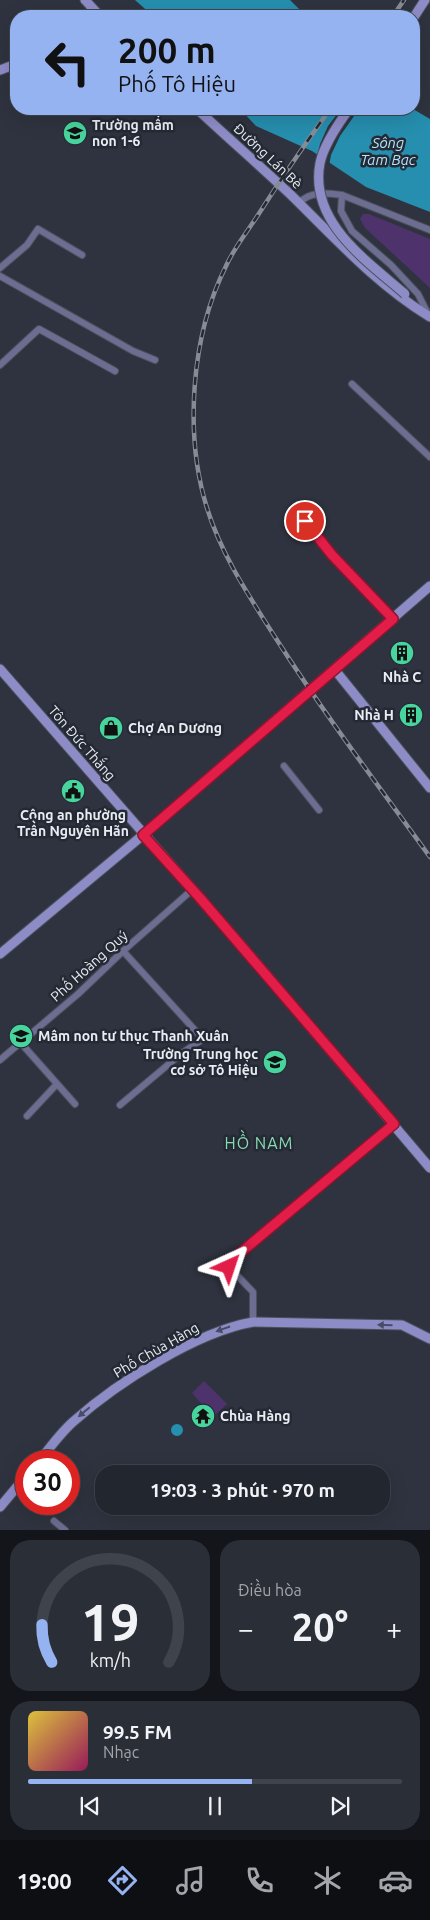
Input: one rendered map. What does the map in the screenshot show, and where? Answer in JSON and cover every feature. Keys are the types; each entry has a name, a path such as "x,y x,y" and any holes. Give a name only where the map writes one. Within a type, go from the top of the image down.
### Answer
{"main road":[{"path":"85,0 93,9"},
{"name":"Đường Lán Bè","path":"203,115 299,203 360,264 400,299 430,317"},
{"path":"345,115 326,146 320,162 319,182 321,197 334,226 349,245 430,317"},
{"path":"0,954 143,835 430,586"},
{"name":"Tôn Đức Thắng","path":"0,669 143,835 193,889 430,1168"},
{"path":"335,670 430,788"},
{"name":"Phố Chùa Hàng","path":"48,1450 72,1422 106,1395 194,1342 218,1331 253,1322 402,1325 430,1339"},
{"path":"0,1506 15,1489"}],"street":[{"path":"299,203 307,195 326,193 342,195 430,230"},
{"path":"342,195 341,211 352,231 391,265 418,294 430,317"},
{"path":"0,268 27,245 38,229 82,255"},
{"path":"0,276 133,351 155,360"},
{"path":"0,365 39,329 115,371"},
{"path":"352,384 430,457"},
{"path":"305,521 332,555 393,619"},
{"path":"284,766 319,810"},
{"name":"Phố Hoàng Quý","path":"0,1060 78,994 122,951 193,889"},
{"path":"120,1105 182,1053 203,1039 122,951"},
{"path":"20,1042 56,1085 75,1104"},
{"path":"27,1116 56,1085"},
{"path":"253,1322 253,1292 229,1267 230,1263 394,1124"},
{"path":"54,1521 65,1530"}],"shaded area":[{"path":"363,214 369,214 430,239 430,288 365,228 360,219"},
{"path":"204,1381 227,1404 213,1417 192,1393"}],"water":[{"path":"135,0 290,0 300,10 146,10"},
{"name":"Sông Tam Bạc","path":"420,113 430,119 430,212 366,187 312,151 256,126 246,115 420,115"},
{"path":"179,1424 182,1425 182,1435 175,1436 172,1435 171,1428 172,1425"}],"pier":[{"path":"336,115 355,115 340,136 331,155 329,166 317,158 320,144 328,126"}],"railway":[{"path":"397,10 404,0"},
{"path":"326,115 237,246 214,293 205,323 195,386 195,449 207,508 220,542 236,574 312,693 430,857"}],"place":[{"name":"Trường mầm non 1-6","path":"75,133"},
{"name":"Nhà C","path":"402,653"},
{"name":"Nhà H","path":"411,715"},
{"name":"Chợ An Dương","path":"111,728"},
{"name":"Công an phường Trần Nguyên Hãn","path":"73,791"},
{"name":"Mâm non tư thục Thanh Xuân","path":"21,1036"},
{"name":"Trường Trung học cơ sở Tô Hiệu","path":"275,1062"},
{"name":"Chùa Hàng","path":"203,1416"}],"district":[{"name":"HỒ NAM","path":"259,1143"}],"route":[{"path":"229,1267 233,1259 394,1124 200,898 143,835 393,619 360,582 332,555 305,521"}]}
